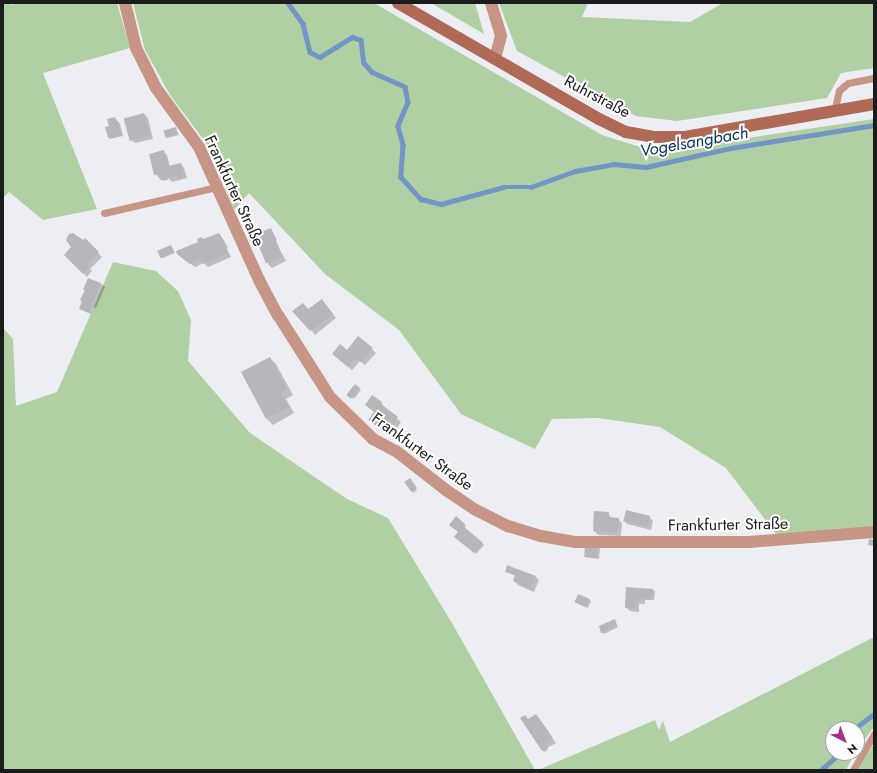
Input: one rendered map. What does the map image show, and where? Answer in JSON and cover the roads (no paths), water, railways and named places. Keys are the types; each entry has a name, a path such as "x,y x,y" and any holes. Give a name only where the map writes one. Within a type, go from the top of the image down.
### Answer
{"main road":[{"name":"Ruhrstraße","path":"398,3 599,119 626,132 654,137 684,137 874,104"}],"street":[{"name":"Frankfurter Straße","path":"125,3 136,48 156,88 198,147 247,255 278,314 330,397 373,439 396,451 446,490 491,518 524,532 558,540 575,542 749,542 874,532"},
{"path":"491,3 501,36 495,58"}],"lane":[{"path":"834,112 839,91 843,86 848,83 874,78"},
{"path":"104,213 217,187"},
{"path":"853,770 874,734"}],"waterway":[{"name":"Vogelsangbach","path":"288,3 303,24 310,52 320,57 352,37 361,40 364,63 372,72 405,87 408,102 398,126 403,145 401,177 421,199 441,204 504,187 531,187 575,171 613,164 646,167 731,148 874,125"},
{"path":"865,721 874,714"},
{"path":"821,770 831,761"}]}
